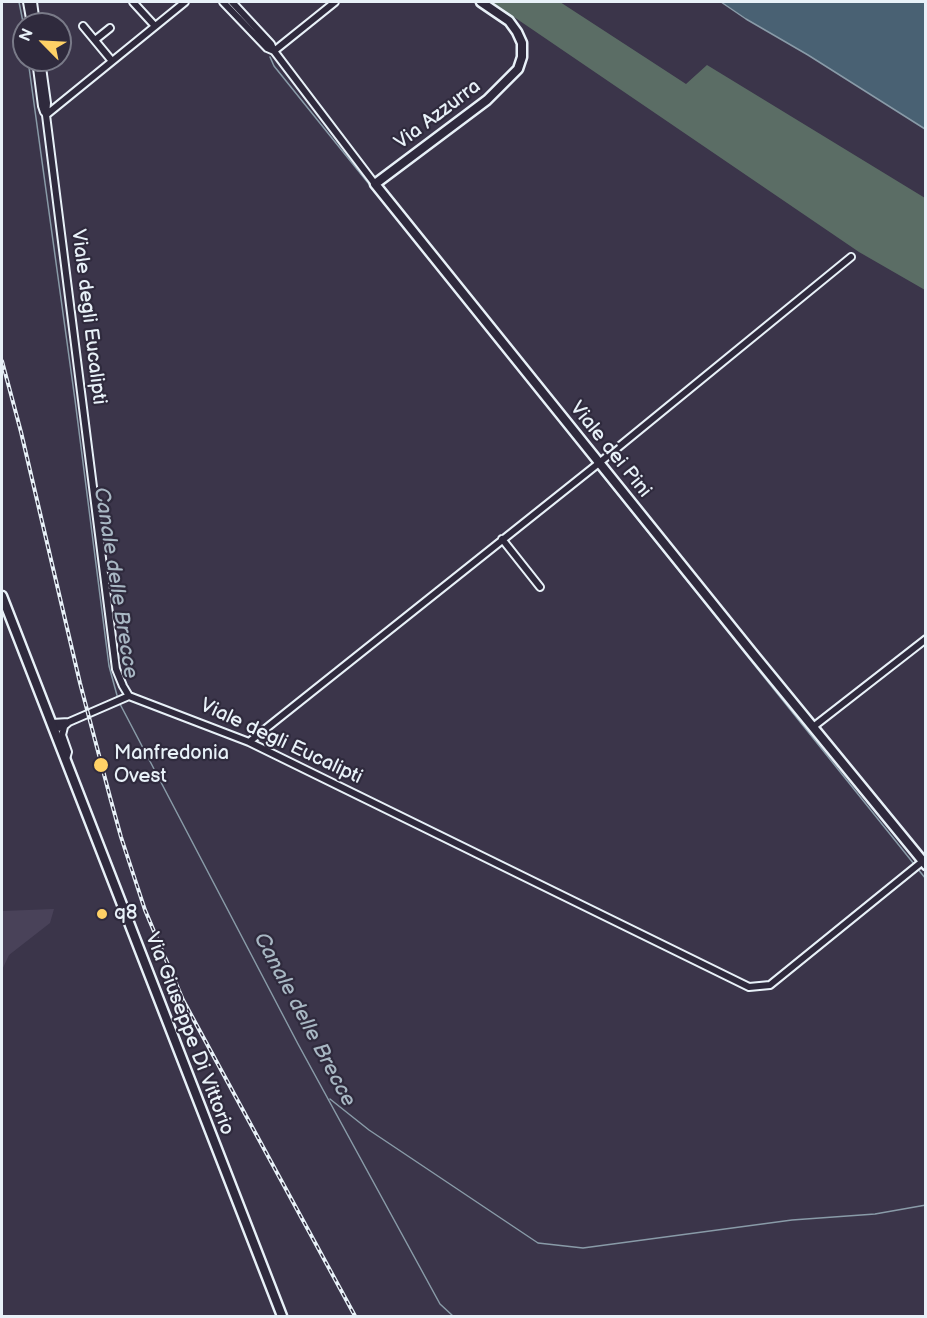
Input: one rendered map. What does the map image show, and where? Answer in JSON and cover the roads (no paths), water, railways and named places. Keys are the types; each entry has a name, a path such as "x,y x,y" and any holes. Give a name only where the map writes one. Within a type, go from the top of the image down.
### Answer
{"street":[{"path":"133,2 155,26"},
{"path":"46,115 185,2"},
{"name":"Viale dei Pini","path":"224,2 267,48 274,51"},
{"name":"Viale dei Pini","path":"232,2 272,44 274,51 375,184 922,863"},
{"path":"274,51 335,2"},
{"name":"Via Azzurra","path":"375,184 487,100 518,69 522,57 522,43 517,32 509,21 481,2"},
{"path":"83,26 112,61"},
{"path":"95,40 110,28"},
{"name":"Viale degli Eucalipti","path":"38,72 42,106 46,115"},
{"name":"Viale degli Eucalipti","path":"42,72 116,669 127,697 249,742 749,987 770,986 922,863"},
{"path":"249,742 599,463 851,256"},
{"path":"502,539 540,587"},
{"name":"Via Giuseppe Di Vittorio","path":"2,596 282,1317"},
{"path":"813,727 926,639"},
{"path":"52,725 66,724 127,697"},
{"path":"66,724 62,735 68,752 66,759"}],"water":[{"path":"721,2 925,2 925,129 746,19"}],"waterway":[{"name":"Canale delle Brecce","path":"19,2 21,12"},
{"path":"270,57 274,66 591,460"},
{"name":"Canale delle Brecce","path":"30,72 109,666 118,699"},
{"path":"599,471 914,864"},
{"name":"Canale delle Brecce","path":"120,704 298,1044 440,1304 453,1316"},
{"path":"917,868 926,879"},
{"path":"330,1099 369,1130 538,1243 583,1248 792,1220 875,1214 926,1205"}],"railway":[{"path":"2,361 80,683 121,837 145,910 183,1000 355,1316"}],"place":[{"name":"Manfredonia Ovest","path":"101,765"},
{"name":"q8","path":"102,914"}]}
